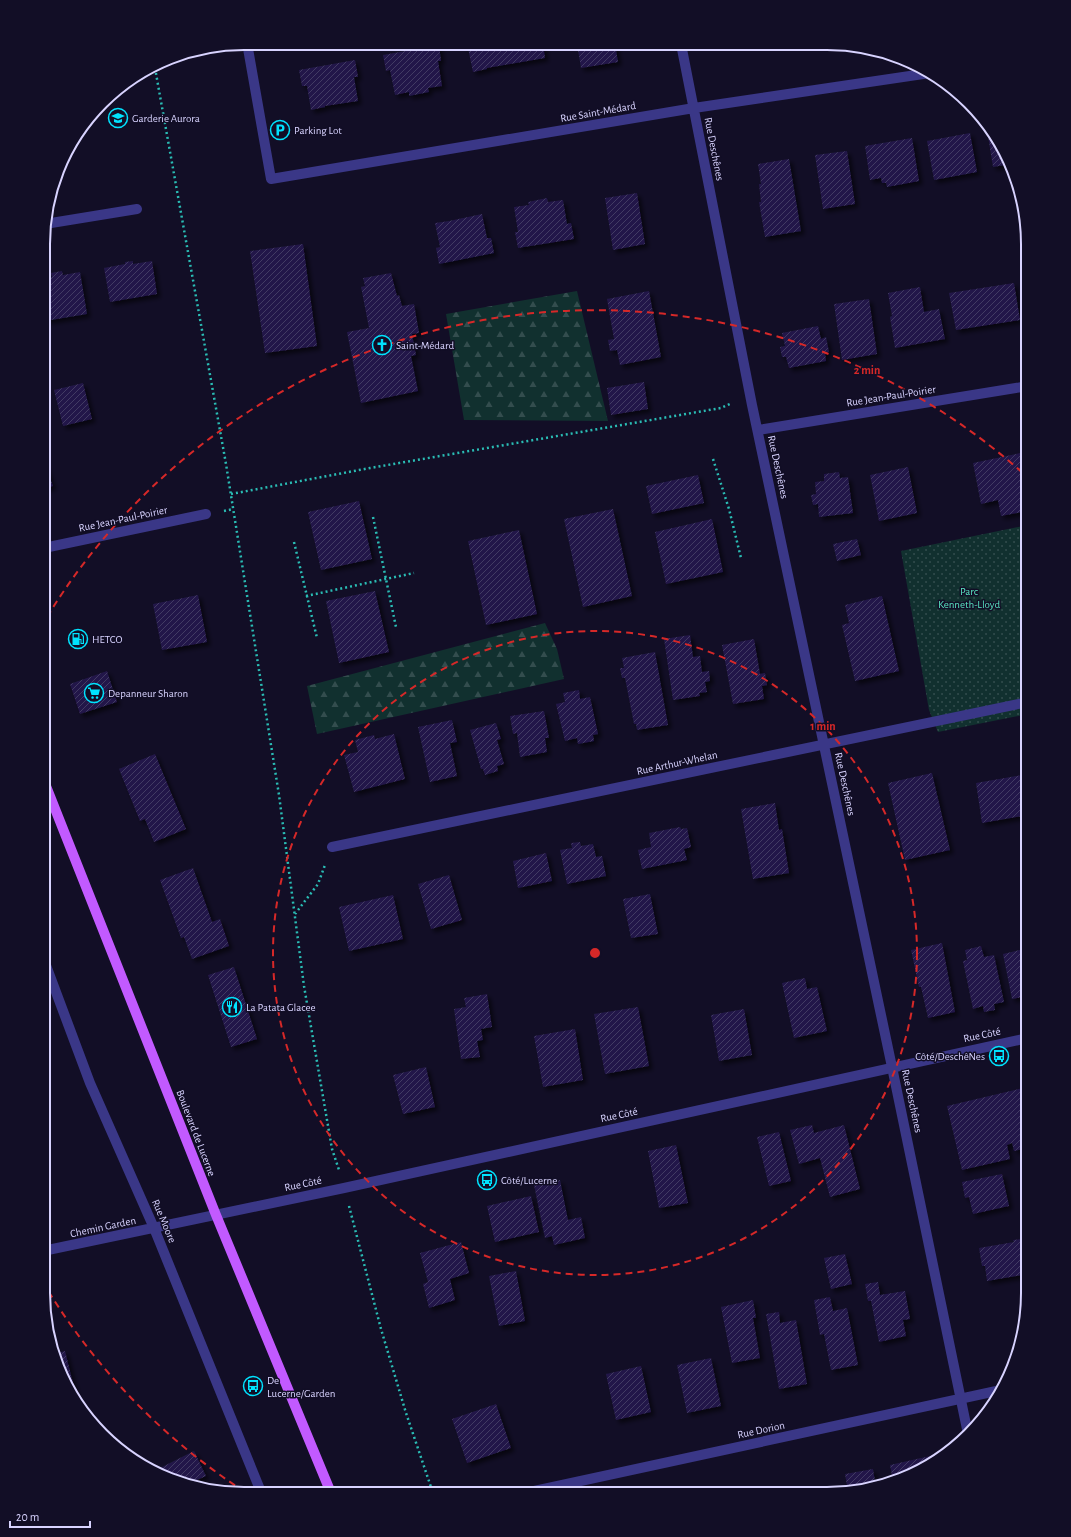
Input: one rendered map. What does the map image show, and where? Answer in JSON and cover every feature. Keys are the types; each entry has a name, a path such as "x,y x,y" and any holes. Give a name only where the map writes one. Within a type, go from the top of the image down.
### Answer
{"main road":[{"name":"Boulevard de Lucerne","path":"50,795 216,1215 329,1487"}],"street":[{"name":"Rue Saint-Médard","path":"248,50 271,179 694,108 921,74"},
{"name":"Rue Deschênes","path":"682,50 750,393 967,1427"},
{"path":"51,223 137,209"},
{"name":"Rue Jean-Paul-Poirier","path":"758,430 1021,387"},
{"name":"Rue Jean-Paul-Poirier","path":"50,547 206,514"},
{"name":"Rue Arthur-Whelan","path":"332,847 1021,703"},
{"name":"Rue Moore","path":"50,976 90,1083 154,1228 258,1487"},
{"name":"Rue Côté","path":"216,1215 1021,1039"},
{"name":"Chemin Garden","path":"50,1250 216,1215"},
{"name":"Rue Dorion","path":"553,1487 994,1391"}],"path":[{"path":"156,71 231,494 279,795 304,986 332,1149 344,1188 381,1329 406,1413 431,1487"},
{"path":"231,494 370,468 721,408 750,393"},
{"path":"714,460 729,509 740,558"},
{"path":"373,516 396,627"},
{"path":"294,542 317,638"},
{"path":"306,596 414,573"},
{"path":"294,914 318,884 332,847"}],"green space":[{"path":"577,291 608,421 464,420 446,314"},
{"name":"Parc Kenneth-Lloyd","path":"1021,526 1021,715 938,732 929,710 901,551"},
{"path":"545,623 557,649 564,679 317,734 307,686"}],"building":[{"path":"411,50 440,50 441,61 438,61 442,86 428,88 429,92 409,96 409,92 395,95 390,70 386,71 383,55"},
{"path":"468,50 544,50 545,58 487,68 473,72"},
{"path":"578,50 616,50 618,62 581,68"},
{"path":"355,60 358,77 354,77 358,101 325,106 311,110 307,86 302,86 299,70"},
{"path":"970,133 977,172 934,180 927,141"},
{"path":"988,136 1004,165 993,167"},
{"path":"912,138 919,181 887,187 886,183 882,183 881,178 870,180 865,146"},
{"path":"847,151 855,204 823,209 815,155"},
{"path":"789,159 801,231 765,237 759,202 761,202 759,184 761,184 758,164"},
{"path":"637,193 645,244 613,250 605,198"},
{"path":"547,198 548,202 563,200 567,224 571,223 574,239 518,248 515,232 518,232 514,207 529,205 528,202"},
{"path":"482,214 487,238 491,238 494,253 439,264 436,248 440,247 435,223"},
{"path":"303,244 317,346 265,353 250,251"},
{"path":"133,261 133,264 152,261 157,294 110,302 104,268"},
{"path":"62,271 63,275 80,272 87,314 50,320 51,273"},
{"name":"Saint-Médard","path":"391,273 397,296 399,295 402,306 414,304 419,333 412,334 416,355 411,356 418,391 361,403 347,332 369,328 361,287 365,286 363,278"},
{"path":"1014,283 1020,320 956,330 949,293"},
{"path":"920,287 924,312 939,309 945,339 895,348 888,293"},
{"path":"649,291 661,357 620,365 617,350 610,351 608,340 614,339 607,299"},
{"path":"869,299 877,354 842,360 834,304"},
{"path":"818,326 821,339 826,337 829,352 825,353 826,361 789,368 786,357 782,357 780,347 785,346 782,333"},
{"path":"644,382 648,409 611,415 607,388"},
{"path":"83,383 92,419 63,426 54,390"},
{"path":"1021,453 1021,512 1001,516 998,500 981,504 973,463"},
{"path":"908,467 917,513 879,521 870,475"},
{"path":"839,472 840,478 848,477 853,513 819,517 818,504 813,505 811,495 816,494 815,482 824,481 824,474"},
{"path":"698,475 704,503 652,514 646,486"},
{"path":"50,478 53,486 50,487"},
{"path":"359,501 372,559 321,570 308,512"},
{"path":"613,509 632,596 583,607 564,519"},
{"path":"712,519 723,572 666,584 655,532"},
{"path":"519,530 537,614 486,625 468,541"},
{"path":"857,539 861,555 837,561 833,544"},
{"path":"375,591 389,652 339,663 326,601"},
{"path":"198,595 207,642 162,650 153,604"},
{"path":"882,596 899,671 855,681 842,625 849,623 845,605"},
{"path":"690,635 693,657 700,656 702,672 709,671 710,681 705,682 707,692 699,693 700,696 673,700 664,639"},
{"path":"754,639 760,674 765,673 767,685 762,686 764,699 733,704 722,645"},
{"path":"655,652 668,725 637,730 636,724 634,724 625,678 622,678 620,668 624,668 622,658"},
{"name":"Depanneur Sharon","path":"107,671 117,702 80,714 70,684"},
{"path":"579,690 580,699 590,697 598,734 593,735 594,741 578,744 577,738 565,741 556,704 565,702 563,693"},
{"path":"544,711 549,738 545,738 547,752 520,757 517,733 513,734 510,716"},
{"path":"452,720 457,742 450,743 457,776 430,782 418,727"},
{"path":"496,723 501,739 497,740 504,764 497,766 498,771 485,775 483,769 481,769 470,730"},
{"path":"394,734 405,779 354,792 344,755 358,752 355,740 374,735 375,739"},
{"path":"155,754 186,829 154,842 145,819 140,821 119,769"},
{"path":"932,773 950,850 905,860 888,783"},
{"path":"1021,775 1021,816 982,823 976,783"},
{"path":"775,803 779,830 782,829 789,873 753,879 741,809"},
{"path":"680,827 681,829 687,828 691,847 684,849 687,860 642,869 638,850 651,847 649,833"},
{"path":"580,842 581,846 593,844 596,857 602,856 606,876 567,884 560,850 572,848 571,843"},
{"path":"546,853 552,881 518,888 513,861"},
{"path":"193,868 212,922 220,919 229,946 192,959 184,937 181,938 160,880"},
{"path":"449,875 462,920 431,929 418,884"},
{"path":"650,894 658,934 631,938 623,899"},
{"path":"393,895 403,939 349,951 339,907"},
{"path":"942,943 955,1012 928,1018 921,987 919,987 911,950"},
{"path":"981,946 984,957 994,955 1004,1002 994,1004 995,1010 984,1012 983,1006 973,1009 963,961 967,960 965,950"},
{"path":"1021,950 1021,997 1012,999 1003,954"},
{"name":"La Patata Glacee","path":"234,967 257,1039 231,1047 208,975"},
{"path":"805,978 807,989 817,987 827,1031 794,1038 782,983"},
{"path":"487,994 492,1027 481,1029 483,1040 477,1041 480,1057 461,1059 454,1009 466,1007 464,998"},
{"path":"638,1007 649,1066 605,1074 594,1014"},
{"path":"744,1009 752,1055 719,1061 711,1015"},
{"path":"575,1029 583,1080 543,1087 534,1036"},
{"path":"426,1067 435,1107 403,1114 393,1075"},
{"path":"1021,1088 1021,1150 1014,1151 1012,1143 1007,1145 1010,1159 962,1170 947,1106"},
{"path":"812,1125 814,1133 844,1125 860,1189 830,1197 820,1158 799,1164 790,1130"},
{"path":"779,1132 791,1181 769,1186 757,1137"},
{"path":"676,1145 688,1203 659,1208 648,1151"},
{"path":"1002,1174 1009,1206 973,1214 969,1197 965,1198 962,1182"},
{"path":"560,1180 568,1220 581,1217 585,1238 554,1245 552,1236 545,1238 534,1185"},
{"path":"531,1196 539,1232 495,1242 487,1206"},
{"path":"1021,1239 1021,1275 987,1281 985,1266 982,1266 979,1248 1014,1242 1013,1240"},
{"path":"461,1242 469,1273 450,1279 455,1300 429,1308 423,1284 428,1282 420,1253"},
{"path":"845,1254 852,1284 831,1289 824,1258"},
{"path":"516,1271 525,1321 499,1326 489,1276"},
{"path":"878,1282 880,1295 905,1291 910,1319 903,1320 906,1336 879,1342 871,1301 868,1301 865,1284"},
{"path":"830,1297 833,1311 847,1308 858,1365 831,1370 824,1334 820,1335 814,1300"},
{"path":"753,1300 756,1318 753,1318 760,1358 732,1363 721,1307"},
{"path":"779,1312 780,1323 796,1320 807,1384 779,1389 766,1314"},
{"path":"65,1351 74,1386 70,1379 59,1353"},
{"path":"711,1358 721,1406 687,1413 677,1365"},
{"path":"641,1366 651,1412 616,1420 606,1374"},
{"path":"496,1404 511,1448 467,1463 452,1419"},
{"path":"194,1451 206,1476 196,1480 182,1477 160,1468"},
{"path":"930,1457 913,1467 892,1476 890,1465"},
{"path":"873,1469 875,1481 847,1486 845,1474"}],"place":[{"name":"Garderie Aurora","path":"118,118"},
{"name":"Parking Lot","path":"280,130"},
{"name":"Saint-Médard","path":"382,345"},
{"name":"HETCO","path":"78,639"},
{"name":"Depanneur Sharon","path":"94,693"},
{"name":"La Patata Glacee","path":"232,1007"},
{"name":"Côté/DeschêNes","path":"999,1056"},
{"name":"Côté/Lucerne","path":"487,1180"},
{"name":"De Lucerne/Garden","path":"253,1386"}]}
